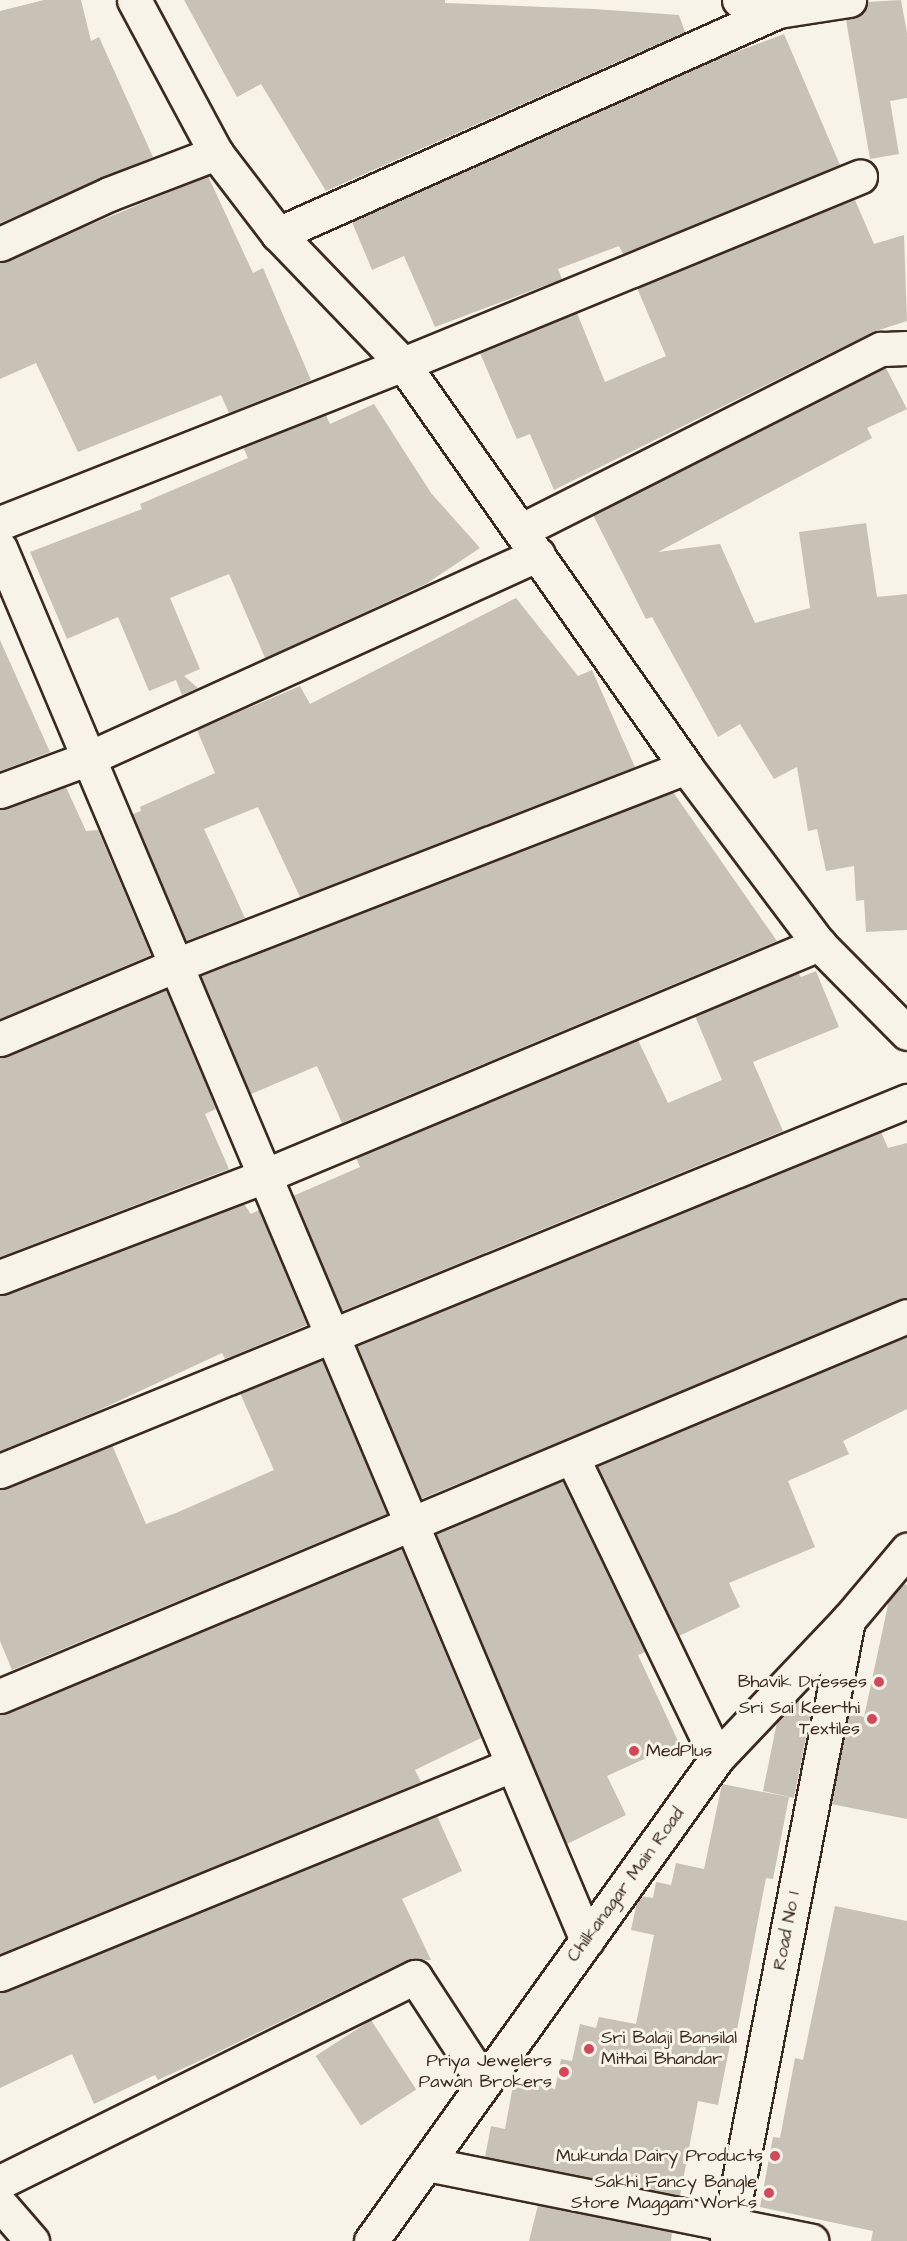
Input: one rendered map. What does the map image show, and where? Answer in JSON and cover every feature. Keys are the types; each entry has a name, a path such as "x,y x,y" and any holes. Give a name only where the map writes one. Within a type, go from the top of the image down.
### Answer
{"street":[{"path":"134,0 216,153 278,234 404,364 686,767 819,944 907,1033"},
{"path":"739,0 778,11"},
{"path":"278,234 778,11 849,0"},
{"path":"0,244 109,194 216,153"},
{"path":"0,523 404,364 860,177"},
{"path":"0,791 89,758 530,542 881,349 907,348"},
{"path":"0,548 586,1940"},
{"path":"0,1039 176,965 686,767"},
{"path":"0,1277 264,1176 819,944"},
{"path":"0,1471 907,1101"},
{"path":"0,1696 907,1316"},
{"path":"572,1456 717,1758"},
{"name":"Chilkanagar Main Road","path":"371,2241 717,1758 848,1620 907,1550"},
{"name":"Road No 1","path":"728,2232 848,1620"},
{"path":"0,1974 512,1765"},
{"path":"0,2182 415,1977 484,2083"},
{"path":"427,2164 728,2232 811,2241"}],"building":[{"path":"44,0 81,0 91,41 99,37 153,157 0,223 0,11"},
{"path":"184,0 445,0 445,3 594,9 679,15 685,32 326,191 261,84 237,97"},
{"path":"901,0 907,33 907,98 890,101 899,154 870,159 846,20 861,14 867,2"},
{"path":"784,34 840,165 623,254 619,246 558,269 562,279 435,327 404,256 372,270 352,222 722,57"},
{"path":"208,176 253,273 263,268 311,380 229,413 221,395 78,452 36,363 0,379 0,262"},
{"path":"855,200 874,244 904,235 907,321 873,332 554,490 530,434 517,439 480,353 577,313 605,382 666,356 637,288"},
{"path":"886,368 907,409 867,428 872,438 658,552 720,544 755,623 810,608 799,532 866,523 877,597 907,594 907,930 866,932 864,900 856,901 854,866 826,871 817,829 808,831 797,767 774,779 740,724 718,737 652,617 646,619 593,515"},
{"path":"374,404 431,493 480,548 426,584 265,658 229,574 170,598 200,669 184,676 198,688 182,695 176,680 149,691 118,617 67,639 30,552 142,509 140,504 248,458 243,447 326,415 330,424"},
{"path":"516,598 578,676 592,670 635,767 300,897 258,807 204,829 245,918 186,941 133,814 141,811 140,807 215,773 197,730 300,686 310,704"},
{"path":"0,640 50,752 0,771"},
{"path":"66,787 86,831 98,830 151,955 0,1019 0,809"},
{"path":"673,792 777,941 342,1123 317,1066 251,1094 201,976"},
{"path":"816,971 839,1027 753,1062 783,1131 342,1311 293,1196 360,1167 356,1158 638,1040 668,1103 722,1080 695,1016 798,973 801,977"},
{"path":"166,990 216,1109 205,1114 229,1169 0,1257 0,1057"},
{"path":"881,1132 888,1148 907,1143 907,1298 421,1499 357,1346"},
{"path":"244,1204 251,1214 259,1210 307,1325 225,1359 222,1353 97,1411 0,1451 0,1295"},
{"path":"907,1336 907,1409 843,1441 849,1454 788,1481 815,1547 729,1583 740,1607 679,1636 597,1466"},
{"path":"322,1360 387,1514 12,1670 0,1641 0,1489 112,1445 146,1524 176,1513 274,1470 240,1393"},
{"path":"563,1481 645,1652 638,1655 679,1743 607,1776 626,1815 567,1844 436,1534"},
{"path":"401,1548 481,1738 415,1770 421,1782 0,1954 0,1714"},
{"path":"903,1584 907,1585 907,1819 831,1804 849,1713 864,1717 889,1600"},
{"path":"799,1699 813,1702 794,1798 763,1791 777,1722"},
{"path":"722,1784 789,1797 773,1879 766,1878 737,2030 733,2029 718,2105 698,2101 680,2196 485,2157 491,2126 505,2129 514,2080 555,2089 561,2059 572,2061 580,2024 596,2028 599,2017 636,2024 654,1935 631,1930 637,1902 641,1896 653,1898 656,1882 671,1885 676,1863 704,1869"},
{"path":"437,1816 462,1871 402,1899 431,1960 407,1960 208,2057 158,2080 155,2075 94,2104 72,2054 0,2088 0,1992"},
{"path":"835,1906 907,1921 907,2241 871,2241 873,2231 760,2207 773,2137 780,2138 795,2058 803,2060"},
{"path":"371,2020 416,2090 361,2126 316,2056"},
{"path":"538,2205 672,2232 671,2241 529,2241"}],"place":[{"name":"Bhavik Dresses","path":"879,1682"},
{"name":"Sri Sai Keerthi Textiles","path":"872,1719"},
{"name":"MedPlus","path":"634,1751"},
{"name":"Sri Balaji Bansilal Mithai Bhandar","path":"589,2049"},
{"name":"Priya Jewelers Pawan Brokers","path":"564,2072"},
{"name":"Mukunda Dairy Products","path":"775,2156"},
{"name":"Sakhi Fancy Bangle Store Maggam Works","path":"769,2193"}]}
